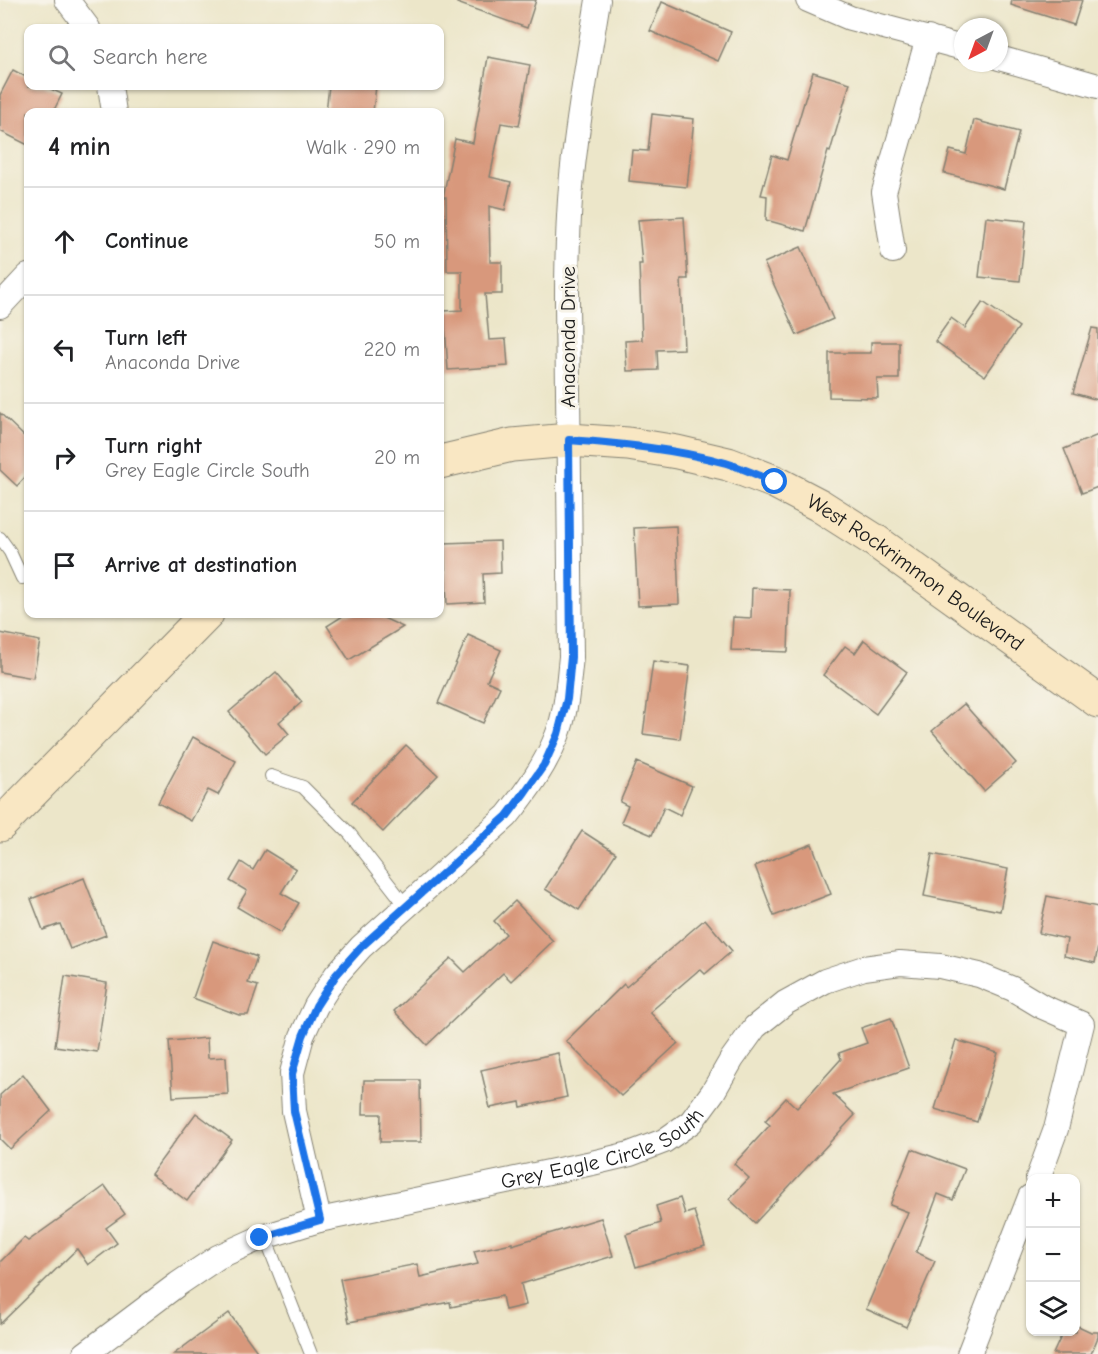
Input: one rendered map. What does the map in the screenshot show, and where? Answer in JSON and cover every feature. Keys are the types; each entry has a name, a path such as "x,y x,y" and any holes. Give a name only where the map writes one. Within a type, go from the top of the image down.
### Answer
{"main road":[{"name":"West Rockrimmon Boulevard","path":"444,461 512,445 569,440 628,444 728,464 775,482 819,505 874,540 1098,701"},
{"path":"0,825 203,618"}],"street":[{"path":"67,0 85,24"},
{"name":"Anaconda Drive","path":"320,1220 294,1111 292,1074 303,1036 316,1006 336,975 361,947 507,816 544,765 558,734 567,699 571,657 567,302 570,199 598,0"},
{"path":"808,0 850,18 954,45"},
{"path":"893,251 885,192 928,38"},
{"path":"1008,61 1098,86"},
{"path":"111,90 113,108"},
{"path":"0,306 24,280"},
{"name":"Grey Eagle Circle South","path":"85,1354 218,1257 265,1237 320,1220 630,1154 664,1141 691,1122 755,1027 785,1002 825,981 864,968 910,963 940,966 979,975 1013,989 1043,1006 1090,1024 1040,1174"},
{"path":"969,1354 1026,1207"}],"lane":[{"path":"0,538 10,552 22,578"},
{"path":"271,776 303,787 350,834 406,906"},
{"path":"265,1237 311,1354"}],"building":[{"path":"457,0 536,0 527,28 457,3"},
{"path":"1012,0 1082,0 1074,25 1011,5"},
{"path":"662,2 731,32 718,61 650,31"},
{"path":"488,57 530,65 519,126 501,123 490,177 511,182 505,210 489,206 490,262 502,262 502,294 485,294 489,340 506,339 508,366 448,370 444,311 462,310 462,271 447,271 446,197 444,197 444,192 455,139 473,143"},
{"path":"13,70 24,76 24,90 53,90 62,94 55,108 24,108 24,143 0,131 0,95"},
{"path":"813,72 850,83 805,231 766,220 767,196 761,195 772,155 787,160"},
{"path":"329,90 376,90 373,108 326,108"},
{"path":"652,114 694,119 687,187 629,181 632,150 648,151"},
{"path":"974,120 1019,132 1004,189 944,173 950,150 966,154"},
{"path":"684,217 688,279 681,279 684,349 657,350 658,370 627,371 625,341 642,340 639,264 642,264 638,220"},
{"path":"986,217 1026,221 1020,281 979,277"},
{"path":"801,247 833,319 797,335 764,263"},
{"path":"983,302 1019,327 985,376 935,341 951,318 965,328"},
{"path":"1092,328 1098,329 1098,400 1073,393"},
{"path":"871,342 899,342 899,379 877,379 878,398 829,397 829,353 871,353"},
{"path":"0,413 24,436 24,478 17,486 0,470"},
{"path":"1098,435 1098,487 1082,493 1064,449"},
{"path":"676,526 679,604 638,606 634,528"},
{"path":"500,541 501,573 483,574 484,602 447,604 444,543"},
{"path":"752,588 790,590 788,652 731,650 733,617 751,618"},
{"path":"340,618 384,618 403,627 349,660 327,626"},
{"path":"0,633 40,641 33,678 0,672"},
{"path":"468,635 501,650 487,681 500,687 483,723 438,703"},
{"path":"864,640 907,672 876,714 823,675 845,646 855,653"},
{"path":"653,661 690,666 680,739 643,734"},
{"path":"276,672 302,702 279,722 289,734 265,754 229,712"},
{"path":"964,704 1016,763 984,791 932,731"},
{"path":"193,737 236,761 218,795 208,790 191,821 158,803"},
{"path":"406,745 438,775 383,832 352,802"},
{"path":"637,762 692,786 680,815 664,807 652,835 621,822 628,806 620,802"},
{"path":"582,831 616,853 579,910 545,889"},
{"path":"812,844 831,894 774,916 755,866"},
{"path":"265,850 296,869 281,893 299,903 281,933 237,907 247,891 230,881 241,862 253,870"},
{"path":"932,854 1008,869 1000,911 924,896"},
{"path":"84,878 106,935 70,949 60,924 43,930 31,899"},
{"path":"1047,896 1098,907 1098,947 1095,963 1064,956 1067,939 1039,933"},
{"path":"515,901 553,941 511,981 503,973 427,1045 394,1011 451,958 465,972 506,934 494,921"},
{"path":"705,919 732,951 705,974 700,969 650,1012 678,1043 621,1096 566,1041 624,984 626,987"},
{"path":"213,941 257,957 248,983 258,986 248,1015 239,1015 193,998"},
{"path":"65,976 107,983 97,1052 55,1046"},
{"path":"891,1018 909,1068 833,1094 855,1115 755,1223 729,1199 749,1178 734,1164 770,1125 765,1121 786,1098 797,1108 841,1059 839,1053 867,1043 861,1028"},
{"path":"207,1038 208,1058 226,1057 228,1094 173,1097 169,1041"},
{"path":"956,1040 998,1053 977,1122 935,1109"},
{"path":"558,1053 567,1097 521,1107 520,1102 490,1108 481,1070"},
{"path":"23,1074 51,1111 10,1149 0,1139 0,1095"},
{"path":"364,1080 420,1080 421,1142 380,1142 381,1114 363,1114"},
{"path":"196,1113 232,1140 187,1201 151,1174"},
{"path":"912,1149 965,1169 953,1200 938,1194 916,1252 935,1261 906,1327 866,1309 908,1212 890,1205"},
{"path":"105,1186 125,1214 106,1228 117,1243 88,1265 77,1249 0,1324 0,1262 24,1238 28,1241"},
{"path":"680,1198 685,1214 694,1211 705,1246 636,1267 626,1234 661,1223 656,1206"},
{"path":"601,1218 613,1256 521,1284 526,1305 505,1310 502,1296 451,1307 450,1302 349,1322 340,1279 417,1264 420,1277 478,1264 474,1251 512,1243 512,1245"},
{"path":"229,1313 259,1354 174,1354"},
{"path":"1080,1327 1091,1332 1098,1332 1091,1354 1053,1354 1061,1336 1080,1336"}],"route":[{"path":"260,1238 320,1220 294,1111 292,1074 303,1036 316,1006 336,975 361,947 507,816 544,765 558,734 567,699 571,657 569,440 628,444 677,452 728,464 775,482"}]}
